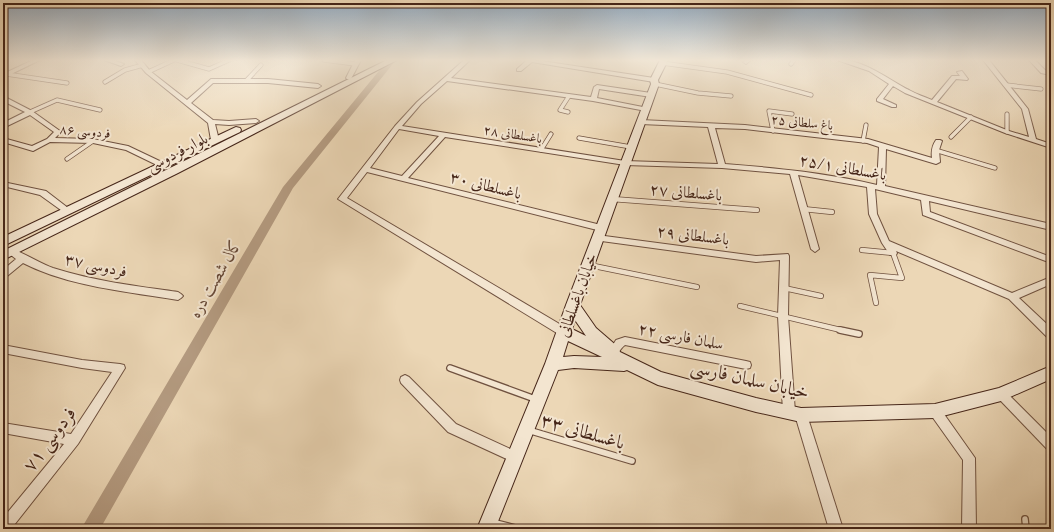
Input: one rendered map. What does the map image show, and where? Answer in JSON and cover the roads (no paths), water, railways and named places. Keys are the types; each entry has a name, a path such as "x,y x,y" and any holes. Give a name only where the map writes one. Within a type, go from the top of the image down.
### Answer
{"street":[{"path":"164,85 211,122 229,123 256,121"},
{"path":"187,103 207,85"},
{"path":"304,85 318,86"},
{"name":"بلوار فردوسی","path":"7,254 174,171 328,85"},
{"name":"بلوار فردوسی","path":"3,242 215,140 334,85"},
{"path":"439,85 419,103 397,127 342,199 564,332"},
{"path":"488,85 592,99 646,109"},
{"path":"648,85 653,86"},
{"path":"891,85 879,100 894,106"},
{"path":"894,85 907,92 1008,132 1051,146"},
{"path":"934,102 948,85"},
{"path":"1006,85 1025,109 1033,140"},
{"path":"592,99 597,87 653,86"},
{"name":"خیابان باغسلطانی","path":"488,525 553,364 653,86"},
{"path":"3,98 30,112 58,132 49,140 33,149 3,140"},
{"path":"3,126 30,112"},
{"path":"211,122 215,140"},
{"name":"باغ سلطانی ۲۵","path":"641,122 745,127 863,141 936,162 935,150 938,140"},
{"path":"711,125 722,166"},
{"name":"باغسلطانی ۲۸","path":"397,127 625,163"},
{"path":"403,179 443,135"},
{"name":"فردوسی ۸۶","path":"49,140 93,141 128,148 164,165"},
{"path":"881,188 883,146"},
{"name":"باغسلطانی ۲۵/۱","path":"625,163 722,166 793,172 870,185 1051,227"},
{"name":"باغسلطانی ۳۰","path":"365,169 599,233"},
{"path":"793,172 815,249"},
{"path":"3,184 43,193 68,211"},
{"path":"870,185 873,214 886,243 893,253"},
{"path":"925,198 926,213 1051,260"},
{"name":"باغسلطانی ۲۹","path":"599,233 756,259 785,256 784,288"},
{"path":"886,243 1012,297 1051,334"},
{"name":"فردوسی ۳۷","path":"7,254 73,277 178,296"},
{"path":"3,275 22,260"},
{"path":"1012,297 1051,280"},
{"path":"784,288 783,316 795,414 836,529"},
{"path":"573,305 591,332 630,365"},
{"name":"خیابان سلمان فارسی","path":"564,332 658,378 795,414 935,411 1001,394 1051,372"},
{"name":"سلمان فارسی ۲۲","path":"614,351 620,343 625,341 746,365"},
{"name":"فردوسی ۷۱","path":"3,349 82,364 120,368 74,440 3,528"},
{"path":"553,364 574,362 630,365"},
{"path":"405,380 452,428 515,457"},
{"path":"1001,394 1051,445"},
{"path":"935,411 969,458 969,529"},
{"path":"3,428 74,440"}],"lane":[{"path":"774,85 811,95"},
{"path":"1006,85 1041,89"},
{"path":"653,86 698,93 731,96"},
{"path":"568,112 560,110 569,96"},
{"path":"30,112 57,100 100,110"},
{"path":"773,131 769,111 792,114"},
{"path":"1007,114 1008,132"},
{"path":"951,137 970,117"},
{"path":"863,141 866,125"},
{"path":"541,150 551,134"},
{"path":"579,138 631,147"},
{"path":"67,159 93,141"},
{"path":"935,150 995,168"},
{"name":"باغسلطانی ۲۷","path":"612,199 757,210"},
{"path":"803,209 832,212"},
{"path":"862,250 893,253 902,278 870,275 876,303"},
{"path":"588,264 697,287"},
{"path":"784,288 822,296"},
{"path":"740,306 859,334"},
{"path":"450,368 538,400"},
{"name":"باغسلطانی ۳۳","path":"526,430 632,461"},
{"path":"1025,519 1026,529"},
{"path":"488,525 519,529"}],"waterway":[{"name":"کال شصت دره","path":"90,529 288,187 372,85"}]}
